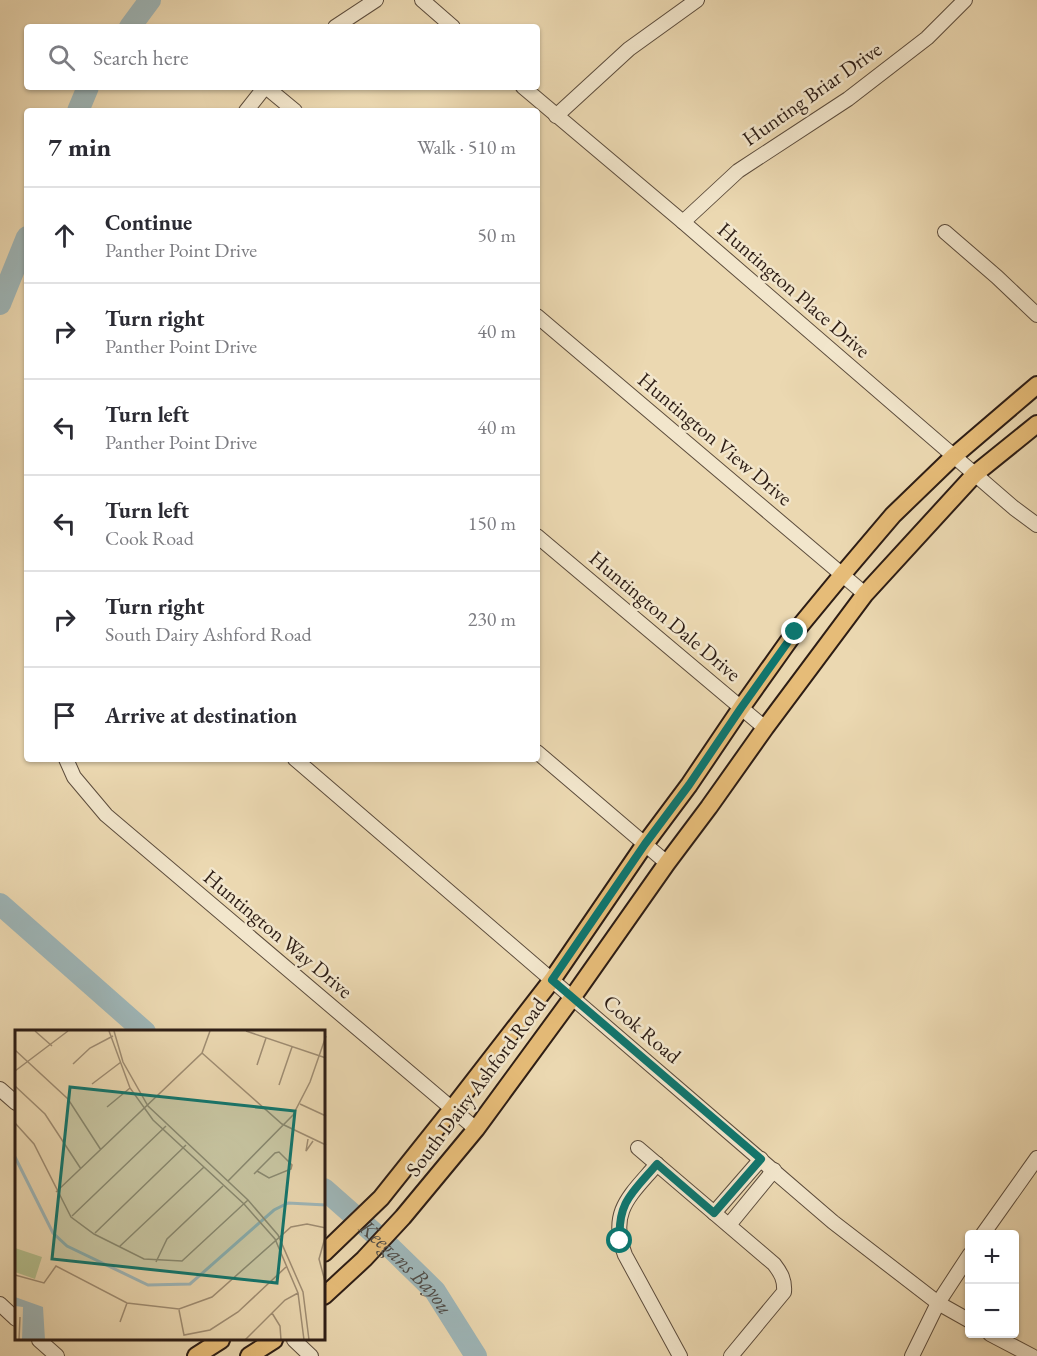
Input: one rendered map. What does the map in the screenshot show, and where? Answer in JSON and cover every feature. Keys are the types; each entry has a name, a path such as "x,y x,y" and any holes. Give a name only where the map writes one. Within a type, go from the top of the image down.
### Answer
{"main road":[{"name":"South Dairy Ashford Road","path":"326,1251 381,1198 552,980 795,632 842,574 893,515 954,456 1037,385"},
{"name":"South Dairy Ashford Road","path":"326,1294 364,1259 403,1217 476,1129 765,728 865,594 975,474 1037,424"},
{"path":"196,1356 219,1341"},
{"path":"249,1356 272,1341"}],"street":[{"path":"340,24 376,0"},
{"path":"422,0 450,24"},
{"path":"556,116 629,49 697,0"},
{"name":"Hunting Briar Drive","path":"683,222 738,171 848,99 918,45 965,0"},
{"path":"248,108 264,90"},
{"path":"270,90 291,108"},
{"name":"Huntington Place Drive","path":"526,90 1037,525"},
{"path":"945,232 1037,315"},
{"name":"Huntington View Drive","path":"540,319 865,594"},
{"name":"Huntington Dale Drive","path":"540,539 765,728"},
{"path":"540,755 667,863"},
{"name":"Huntington Way Drive","path":"67,762 74,777 106,815 476,1129"},
{"name":"Cook Road","path":"298,762 833,1222 938,1304 965,1320"},
{"path":"0,1089 15,1102"},
{"path":"638,1148 774,1264 781,1274 785,1283 784,1292 731,1356"},
{"path":"986,1230 1037,1158"},
{"path":"714,1213 761,1159"},
{"path":"657,1164 626,1201 620,1220 620,1241 625,1255 680,1356"},
{"path":"729,1225 774,1170"},
{"path":"912,1356 938,1304 965,1260"},
{"path":"0,1304 15,1318"},
{"path":"998,1338 1032,1356"},
{"path":"40,1341 57,1356"},
{"path":"295,1341 311,1356"}],"waterway":[{"name":"Keegans Bayou","path":"132,24 150,0"},
{"name":"Keegans Bayou","path":"79,108 87,90"},
{"name":"Keegans Bayou","path":"0,304 24,244"},
{"name":"Keegans Bayou","path":"0,904 143,1030"},
{"name":"Keegans Bayou","path":"326,1191 392,1249 435,1291 476,1356"}],"route":[{"path":"620,1241 621,1213 626,1201 657,1164 714,1213 761,1159 552,980 795,632"}]}
